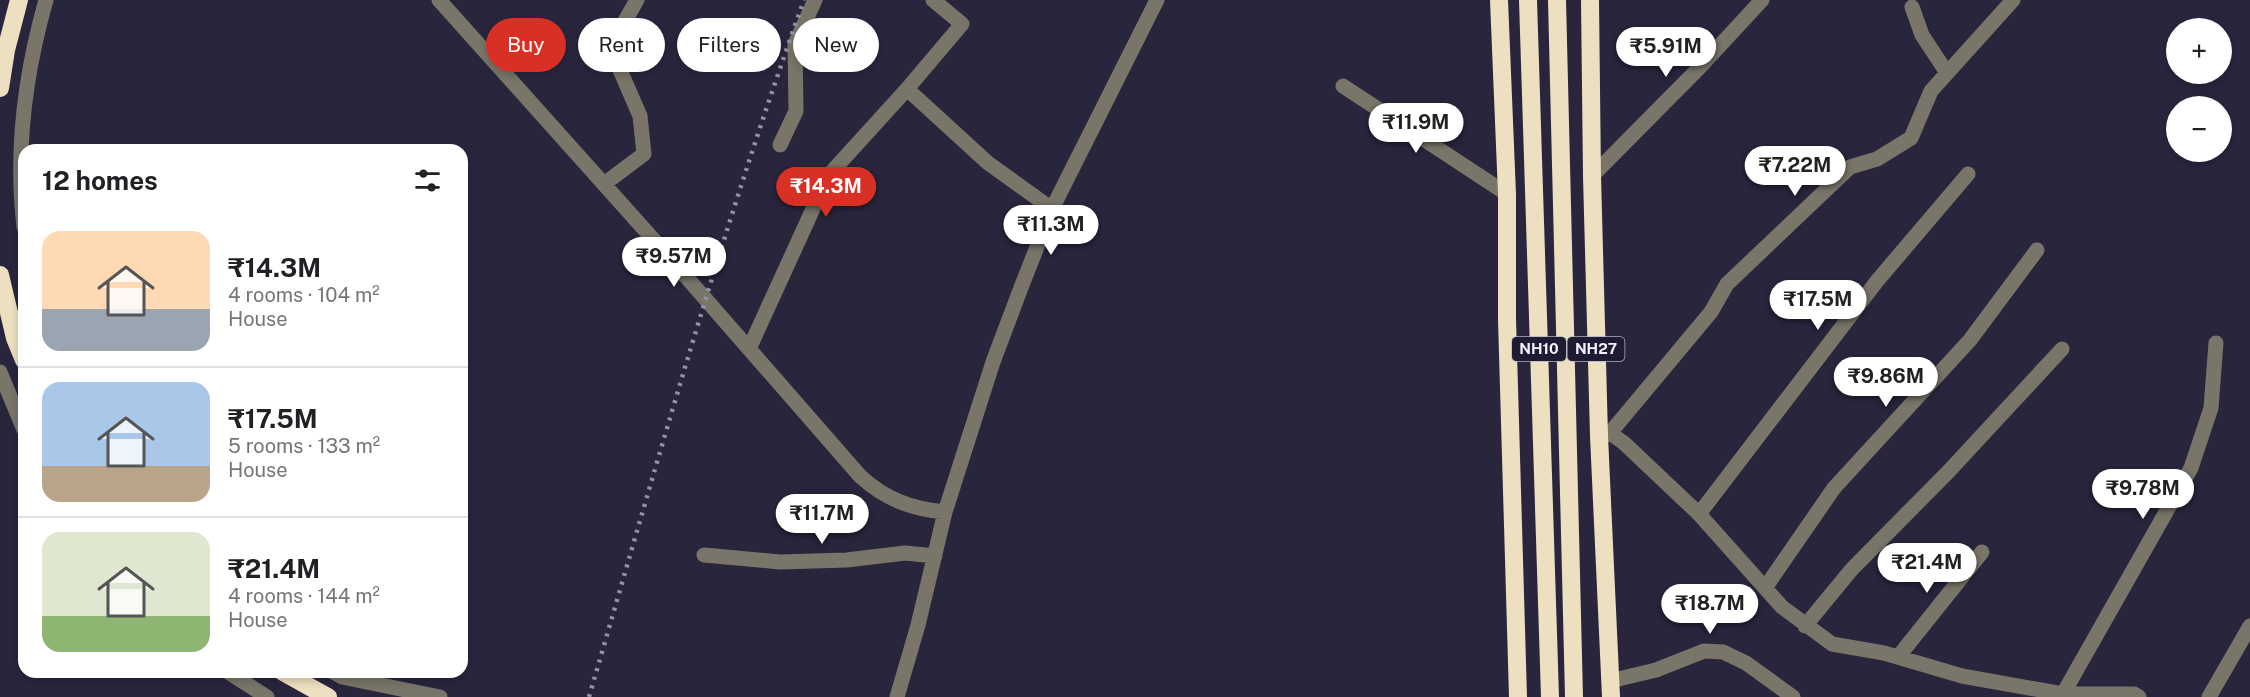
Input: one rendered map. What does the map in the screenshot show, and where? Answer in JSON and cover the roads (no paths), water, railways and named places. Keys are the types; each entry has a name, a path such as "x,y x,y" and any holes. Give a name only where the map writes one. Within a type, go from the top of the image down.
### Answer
{"highway":[{"path":"0,88 6,50 19,0"},
{"path":"1500,0 1507,194 1507,319 1518,697"},
{"name":"NH10","path":"1528,0 1550,697"},
{"name":"NH10","path":"1557,0 1574,697"},
{"name":"NH27","path":"1591,1 1592,176 1605,434 1611,689"},
{"path":"0,275 18,345"},
{"path":"294,678 328,697"}],"street":[{"path":"22,144 24,100 32,54 46,0"},
{"path":"440,0 860,476 872,487 901,504 945,512"},
{"path":"604,184 644,154 640,116 610,47 637,0"},
{"path":"780,145 796,111 795,45 815,0"},
{"path":"897,697 918,625 945,512 993,362 1052,209 1156,0"},
{"path":"1592,176 1700,68 1762,0"},
{"path":"2013,0 1931,91 1911,138 1877,159 1850,167 1727,284 1711,312 1605,434 1624,443 1699,514 1782,607 1832,644 1898,657 1962,676 2063,694 2134,694 2139,697"},
{"path":"749,349 828,176 962,24 936,1"},
{"path":"1912,7 1922,35 1947,73"},
{"path":"1343,86 1507,194"},
{"path":"907,89 988,163 1052,209"},
{"path":"1699,514 1877,281 1968,174"},
{"path":"1765,588 1834,488 1970,340 2037,250"},
{"path":"2063,694 2191,468 2211,408 2216,343"},
{"path":"1805,626 1852,569 1949,471 2062,349"},
{"path":"0,372 18,416"},
{"path":"1898,657 1982,552"},
{"path":"704,555 780,562 848,560 905,553 935,556"},
{"path":"2209,697 2250,626"},
{"path":"1611,689 1704,651 1723,652 1746,663 1793,697"},
{"path":"237,678 267,697"},
{"path":"347,678 440,697"}],"railway":[{"path":"589,697 718,259 804,0"}]}
